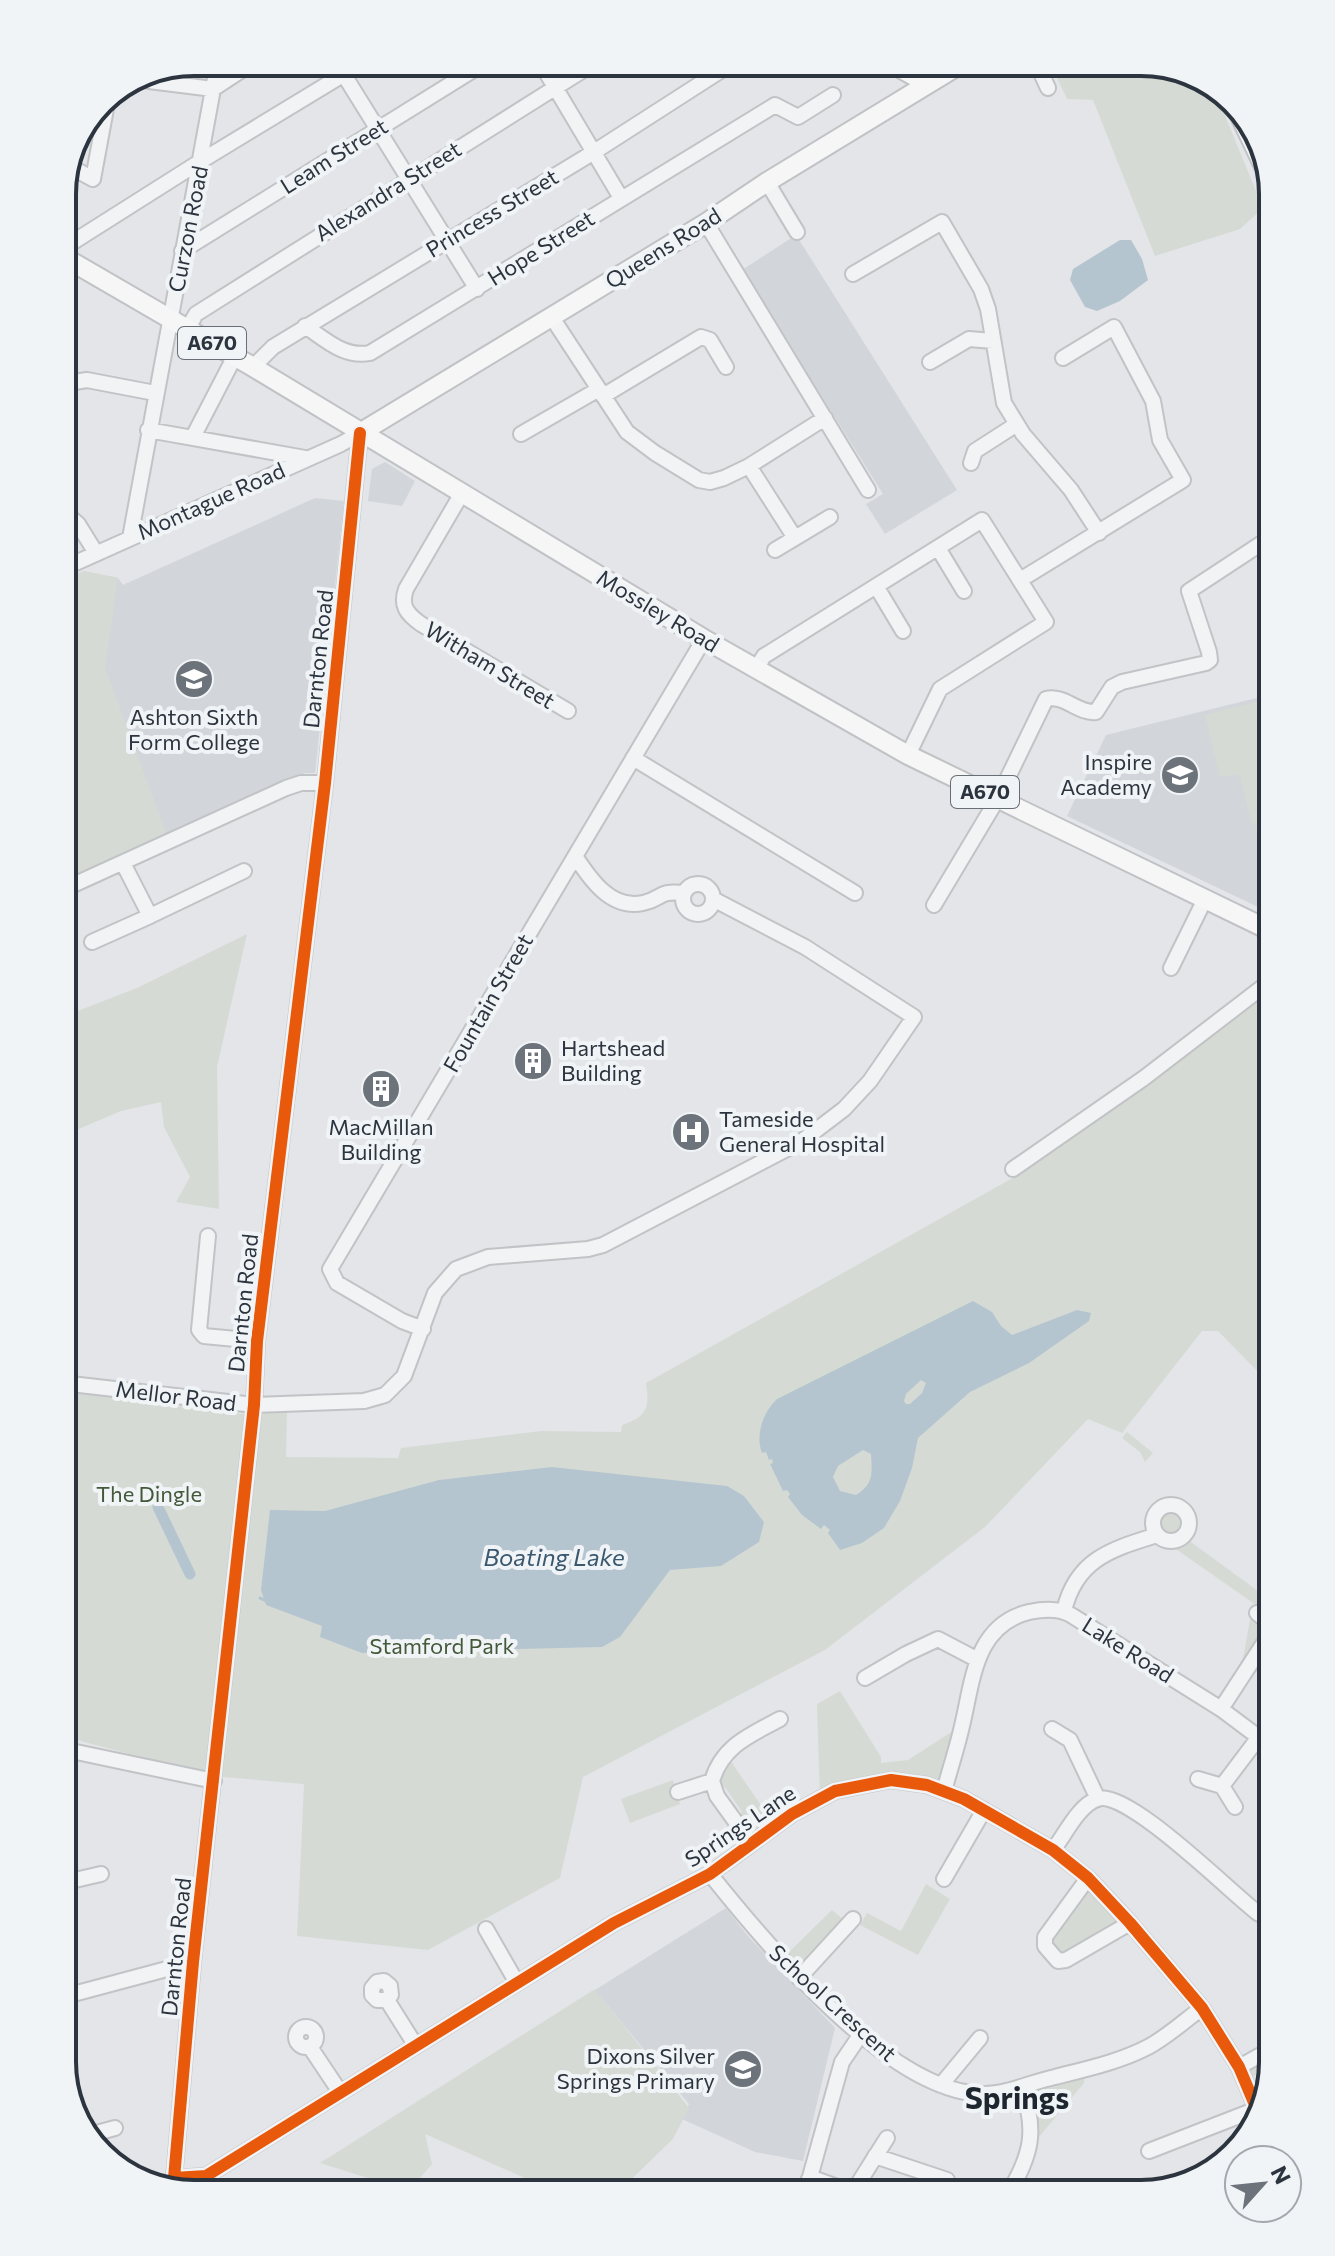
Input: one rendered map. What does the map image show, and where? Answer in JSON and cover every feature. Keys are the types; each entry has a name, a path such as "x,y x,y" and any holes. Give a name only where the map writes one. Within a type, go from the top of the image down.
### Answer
{"main road":[{"path":"914,76 928,84"},
{"name":"Queens Road","path":"360,433 941,76"},
{"name":"Mossley Road","path":"76,264 235,356 704,639 908,755 1259,925"}],"street":[{"name":"Curzon Road","path":"130,538 155,393 180,324 182,251 215,76"},
{"path":"158,82 213,89 233,76"},
{"path":"76,240 328,76"},
{"path":"345,76 477,289"},
{"name":"Leam Street","path":"182,251 463,76"},
{"path":"548,76 621,198"},
{"name":"Alexandra Street","path":"180,324 573,76"},
{"name":"Princess Street","path":"253,367 273,347 305,326 594,152 712,76"},
{"path":"1042,76 1048,88"},
{"name":"Hope Street","path":"305,326 356,356 370,353 775,105 798,117 833,95"},
{"path":"79,171 93,179 104,117"},
{"path":"767,182 797,232"},
{"path":"853,274 942,222 981,289 988,309 1004,403 1017,424 1071,490 1099,533"},
{"path":"706,223 868,490"},
{"path":"551,316 627,432 699,480 710,482 749,466 825,418"},
{"path":"1063,358 1114,327 1153,401 1160,440 1192,495"},
{"path":"521,434 701,337 710,340 726,367"},
{"path":"930,362 969,339 993,341"},
{"path":"193,437 235,356"},
{"path":"76,382 87,380 155,393"},
{"path":"971,463 975,451 1017,424"},
{"path":"148,430 305,458"},
{"name":"Montague Road","path":"76,562 360,433"},
{"name":"Darnton Road","path":"172,2178 254,1405 257,1341 325,783 360,433"},
{"path":"749,466 795,538"},
{"path":"1020,580 1183,480"},
{"name":"Witham Street","path":"462,493 406,589 404,607 421,624 568,711"},
{"path":"775,550 830,517"},
{"path":"756,669 764,656 982,520 1046,622 940,689 908,755"},
{"path":"76,522 96,553"},
{"path":"934,905 998,798 1046,699 1056,697 1088,713 1096,712 1112,687 1122,682 1206,663 1210,660 1209,652 1189,591 1259,545"},
{"path":"938,548 964,591"},
{"path":"876,586 903,631"},
{"name":"Fountain Street","path":"423,1329 402,1321 337,1283 330,1269 704,639"},
{"path":"633,758 855,893"},
{"path":"76,884 286,788 301,783 325,783"},
{"path":"575,856 597,887 630,905 646,903 666,891 684,893"},
{"path":"551,862 566,871"},
{"path":"123,863 150,916"},
{"path":"92,942 244,871"},
{"path":"701,884 710,889 713,899 707,911 693,914 683,903 684,893 691,885 701,884"},
{"path":"423,1329 435,1293 456,1269 488,1257 588,1249 603,1245 802,1141 844,1109 870,1081 914,1017 817,953 713,899"},
{"path":"1171,968 1205,899"},
{"path":"1013,1169 1144,1078 1259,990"},
{"path":"208,1236 199,1330 204,1336 257,1341"},
{"name":"Mellor Road","path":"76,1385 254,1405 364,1401 385,1395 404,1376 423,1329"},
{"path":"1064,1611 1074,1585 1096,1559 1119,1546 1157,1535"},
{"name":"Lake Road","path":"944,1791 962,1729 976,1659 989,1637 1007,1620 1039,1610 1064,1611 1124,1646 1259,1737"},
{"path":"865,1678 938,1639 976,1659"},
{"path":"1221,1709 1259,1650"},
{"path":"751,1843 717,1796 712,1781 720,1760 736,1742 780,1719"},
{"path":"1052,1729 1070,1740 1098,1799"},
{"path":"1222,1786 1259,1737"},
{"path":"76,1752 214,1781"},
{"path":"1198,1779 1222,1786 1235,1807"},
{"name":"Springs Lane","path":"187,2180 206,2176 614,1923 710,1874 792,1814 835,1791 891,1780 927,1785 984,1810 1053,1850 1088,1878 1202,2008 1239,2067 1253,2101"},
{"path":"678,1792 712,1781"},
{"path":"1053,1850 1085,1808 1098,1799 1106,1798 1167,1835 1259,1914"},
{"path":"944,1879 984,1810"},
{"path":"76,1880 101,1874"},
{"name":"School Crescent","path":"710,1874 759,1935 799,1978 861,2034 912,2072 941,2085 984,2094 1021,2087 1134,2054 1202,2008"},
{"path":"1088,1878 1045,1937 1045,1946 1058,1961 1066,1960 1130,1923"},
{"path":"799,1978 853,1919"},
{"path":"486,1929 517,1983"},
{"path":"76,1993 193,1962"},
{"path":"387,2000 416,2046"},
{"path":"809,2180 842,2062 861,2034"},
{"path":"941,2085 980,2038"},
{"path":"310,2047 340,2092"},
{"path":"1239,2067 1259,2056"},
{"path":"1016,2180 1030,2146 1030,2120 1021,2087"},
{"path":"1144,2153 1246,2115"},
{"path":"100,2132 115,2128"},
{"path":"860,2180 887,2138"},
{"path":"875,2156 947,2180"},
{"path":"206,2176 208,2180"},
{"path":"810,2177 818,2180"}],"shaded area":[{"path":"796,235 957,490 885,534 866,504 883,494 742,270"},
{"path":"385,462 415,481 402,506 368,501 372,469"},
{"name":"Ashton Sixth Form College","path":"315,498 344,501 315,773 305,773 76,876 76,574 84,571 118,578 123,585"},
{"name":"Inspire Academy","path":"1259,697 1258,907 1067,816 1106,735"},
{"name":"Dixons Silver Springs Primary","path":"726,1908 747,1935 835,2028 803,2161 755,2152 682,2119 689,2104 595,1990"}],"green space":[{"path":"1056,76 1148,76 1193,88 1222,108 1259,198 1259,212 1240,229 1155,256 1093,100 1067,99"},
{"path":"84,571 118,578 105,668 167,835 76,876 76,574"},
{"path":"1259,701 1259,828 1251,823 1240,774 1220,777 1205,715"},
{"path":"247,934 217,1067 219,1209 176,1202 190,1177 164,1127 161,1102 121,1111 76,1130 76,1012 137,988"},
{"name":"Stamford Park","path":"1259,991 1259,1373 1218,1331 1202,1331 1122,1433 1088,1419 985,1527 825,1650 583,1777 560,1878 428,1950 297,1936 304,1784 212,1776 76,1740 76,1393 250,1415 287,1411 286,1457 398,1458 401,1448 541,1431 621,1432 622,1425 637,1419 645,1410 646,1383 1020,1174"},
{"path":"1127,1432 1153,1453 1145,1462 1140,1452 1122,1438"},
{"path":"1171,1506 1185,1513 1188,1527 1184,1537 1259,1592 1259,1671 1252,1674 1241,1669 1250,1620 1257,1613 1256,1605 1160,1538 1154,1523 1157,1514"},
{"path":"840,1691 881,1757 881,1763 908,1760 956,1729 944,1791 911,1782 820,1798 817,1704"},
{"path":"730,1760 775,1826 751,1843 735,1822 742,1812 725,1787 715,1791 715,1771"},
{"path":"673,1780 680,1804 630,1823 621,1799"},
{"path":"1088,1878 1130,1923 1066,1960 1045,1937"},
{"path":"926,1884 950,1899 918,1955 860,1925 867,1913 901,1931"},
{"path":"832,1910 849,1924 799,1978 786,1955"},
{"path":"595,1989 689,2108 673,2139 631,2180 529,2180 425,2134 432,2164 418,2180 374,2180 320,2163"},
{"path":"1259,2056 1258,2074 1245,2081 1239,2067"},
{"path":"1085,2069 1084,2083 1039,2137 1031,2140 1021,2087"}],"water":[{"path":"1120,240 1131,240 1142,259 1148,280 1120,301 1097,311 1085,307 1070,280 1073,269"},
{"path":"973,1301 992,1312 1012,1335 1077,1310 1091,1313 1089,1321 1029,1363 970,1392 918,1438 912,1468 900,1501 884,1528 862,1543 840,1550 828,1533 830,1530 824,1525 821,1529 802,1515 788,1497 790,1494 787,1490 783,1491 770,1464 773,1463 772,1459 769,1460 766,1452 762,1453 759,1439 762,1424 777,1399","holes":["921,1380 926,1383 922,1393 906,1404 906,1394","863,1450 871,1454 869,1482 856,1495 840,1491 833,1477 838,1466"]},
{"name":"Boating Lake","path":"552,1467 727,1486 744,1496 764,1522 759,1542 721,1566 670,1570 620,1637 602,1647 362,1653 320,1637 322,1626 266,1605 261,1590 270,1510 325,1511 439,1480"}],"waterway":[{"path":"158,1507 190,1574"},
{"path":"260,1598 267,1601"}],"cycle path":[{"path":"174,2178 193,1962 254,1405 257,1341 325,783 360,433"},
{"path":"174,2178 206,2176 614,1923 710,1874 792,1814 835,1791 891,1780 927,1785 964,1799 1053,1850 1088,1878 1202,2008 1239,2067 1253,2100"}],"place":[{"name":"Ashton Sixth Form College","path":"194,679"},
{"name":"Inspire Academy","path":"1180,775"},
{"name":"Hartshead Building","path":"533,1061"},
{"name":"MacMillan Building","path":"381,1089"},
{"name":"Tameside General Hospital","path":"691,1132"},
{"name":"Dixons Silver Springs Primary","path":"743,2069"}],"district":[{"name":"Springs","path":"1017,2099"}],"park label":[{"name":"The Dingle","path":"149,1494"}]}
